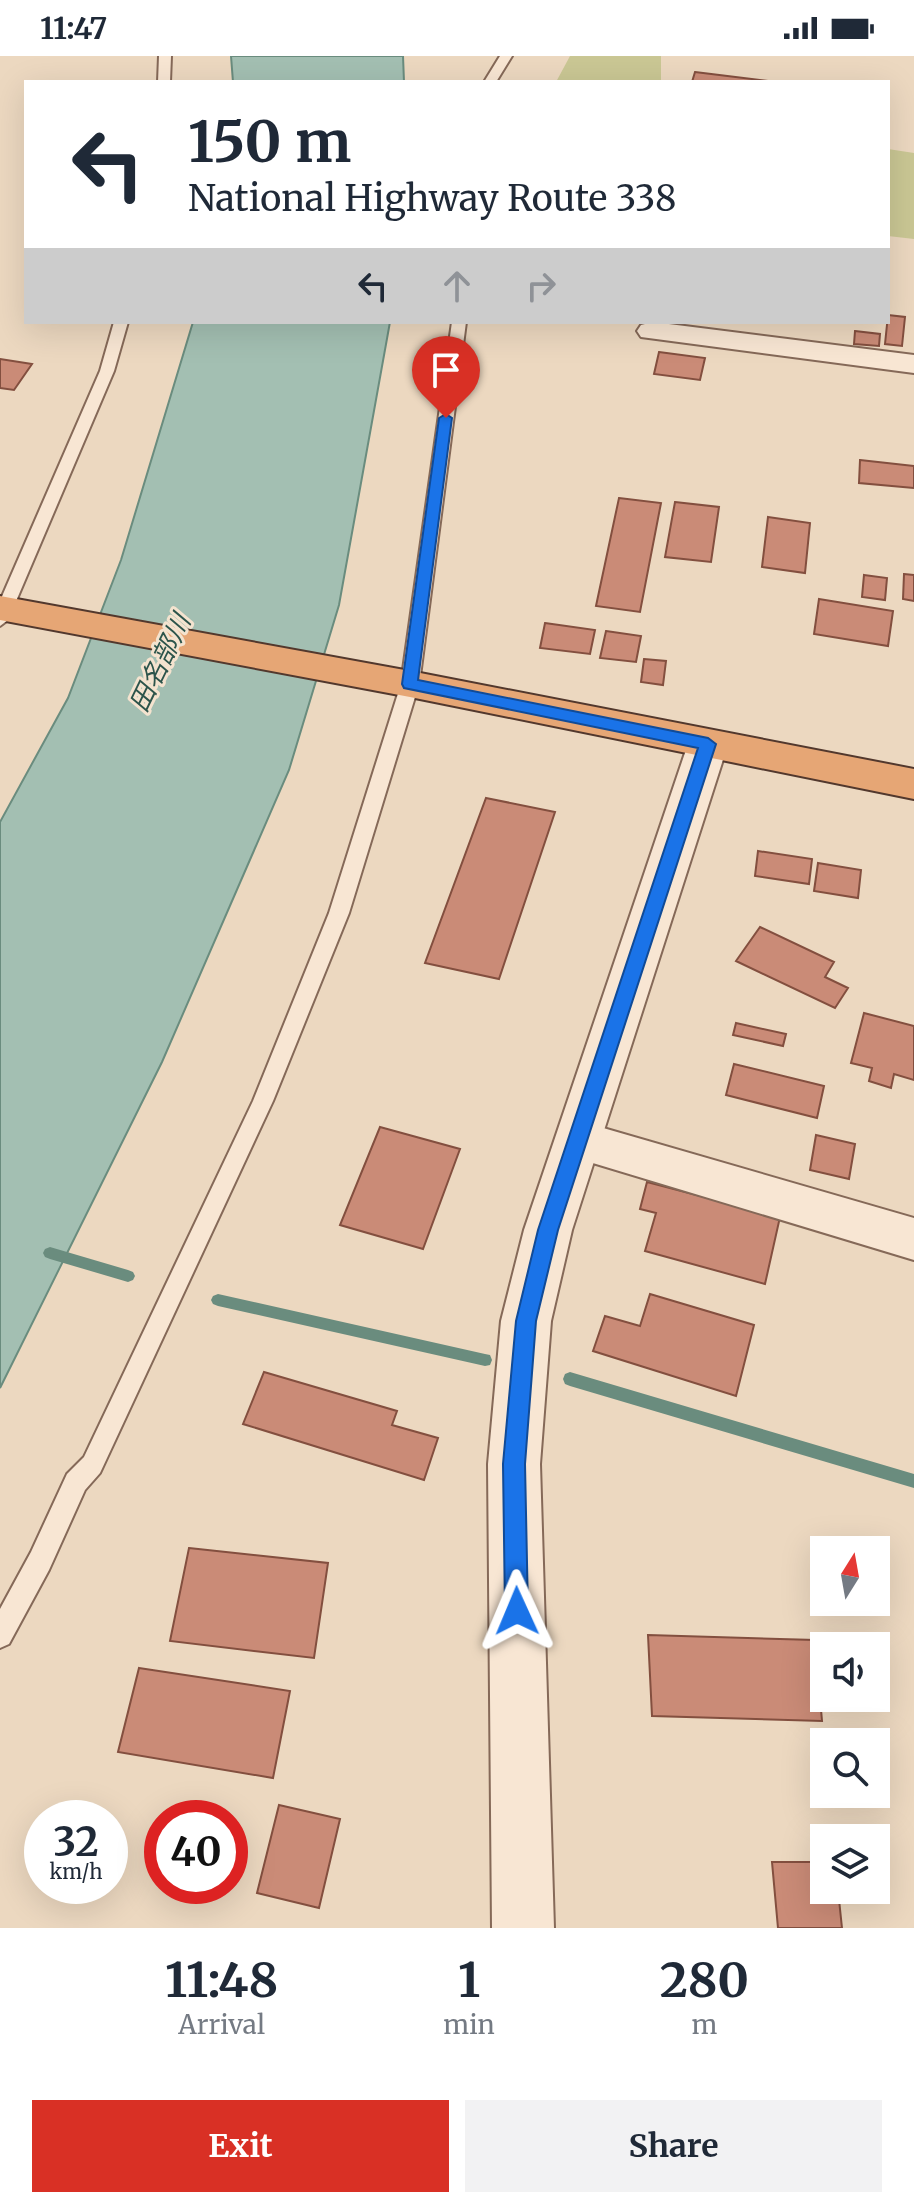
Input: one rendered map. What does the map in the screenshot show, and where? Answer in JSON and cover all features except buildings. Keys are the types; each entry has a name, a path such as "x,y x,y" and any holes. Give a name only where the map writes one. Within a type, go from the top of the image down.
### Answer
{"highway":[{"path":"8,613 395,681 914,784"}],"street":[{"path":"652,331 914,364"},
{"path":"523,1928 514,1464 526,1321 548,1230 708,744"},
{"path":"579,1140 914,1239"}],"lane":[{"path":"164,80 165,56"},
{"path":"491,80 506,56"},
{"path":"8,613 107,371 120,324"},
{"path":"0,1635 40,1561 76,1482 92,1465 263,1101 339,913 395,681 459,324"}],"shaded area":[{"path":"570,56 661,56 661,80 557,80"},
{"path":"890,149 914,153 914,239 890,236"}],"water":[{"path":"231,56 403,56 404,80 233,80"},
{"name":"田名部川","path":"192,324 390,324 339,605 289,770 162,1062 0,1388 0,822 68,698 121,560"}],"waterway":[{"path":"50,1253 128,1276"},
{"path":"218,1300 485,1360"},
{"path":"570,1379 914,1481"}],"route":[{"path":"446,418 410,684 708,744 548,1230 526,1321 514,1464 517,1611"}]}
